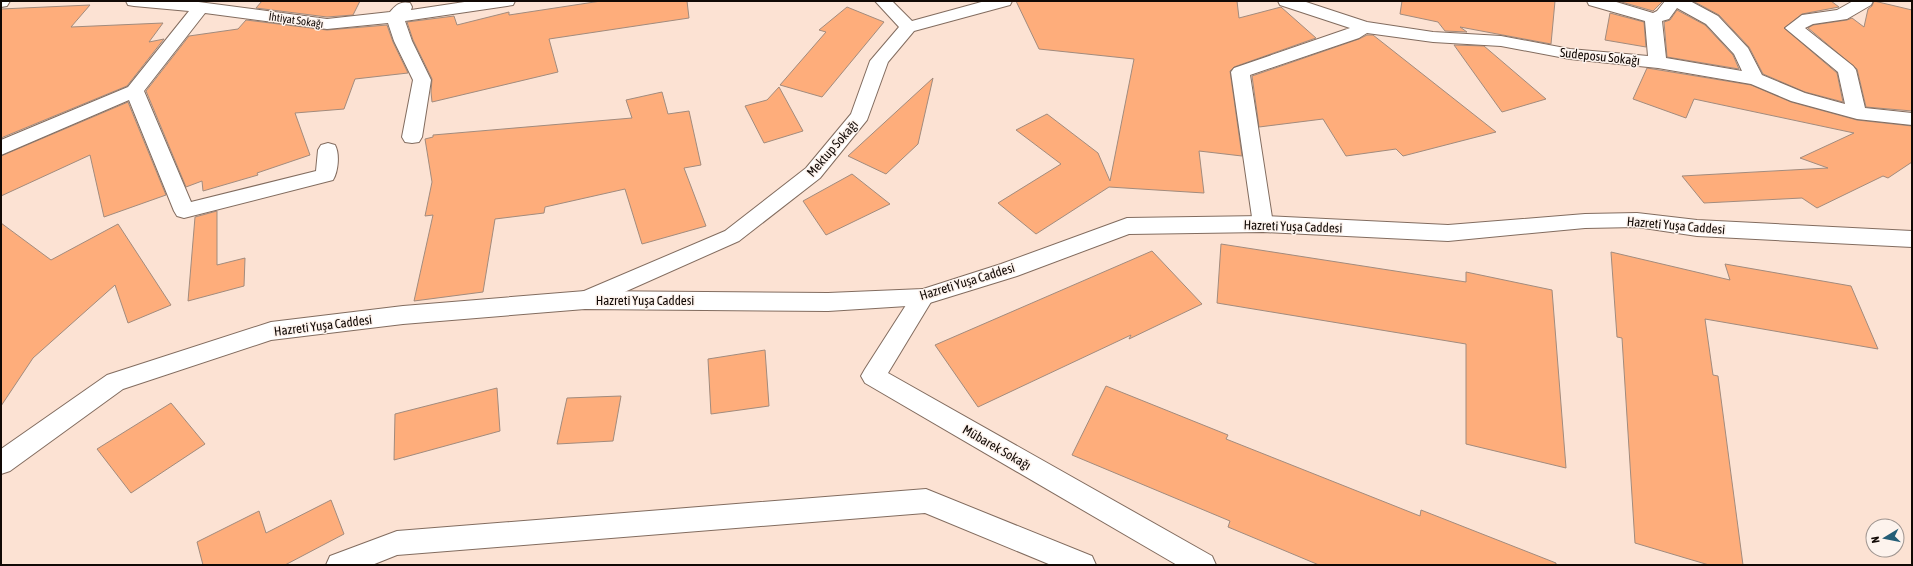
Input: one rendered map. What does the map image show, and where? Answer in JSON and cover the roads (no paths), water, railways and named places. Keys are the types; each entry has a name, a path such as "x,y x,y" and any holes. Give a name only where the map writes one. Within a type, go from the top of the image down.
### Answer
{"street":[{"name":"İhtiyat Sokağı","path":"134,1 201,6 328,24 395,17 507,1"},
{"path":"408,1 395,17 403,41 422,80 412,137"},
{"path":"883,1 908,27 1004,1"},
{"name":"Sudeposu Sokağı","path":"1286,1 1364,27 1433,37 1501,41 1570,54 1658,62 1755,79 1798,97 1857,113 1912,119"},
{"path":"1595,1 1653,18 1663,15 1676,1 1712,20 1742,52 1755,79"},
{"path":"1857,113 1846,70 1794,28 1808,19 1841,15 1864,1"},
{"path":"1,148 135,91 201,6"},
{"path":"1653,18 1658,62"},
{"name":"Mektup Sokağı","path":"585,300 732,236 813,173 860,116 879,61 908,27"},
{"path":"1263,224 1240,72 1353,34 1364,27"},
{"path":"135,91 184,211 326,175 328,150"},
{"name":"Hazreti Yuşa Caddesi","path":"1,463 115,382 271,331 403,315 585,300 828,302 923,297 1009,270 1127,226 1263,224 1448,233 1585,221 1636,220 1697,228 1912,239"},
{"name":"Mübarek Sokağı","path":"923,297 873,376 1202,565"},
{"path":"340,565 397,543 926,501 1082,565"}]}
